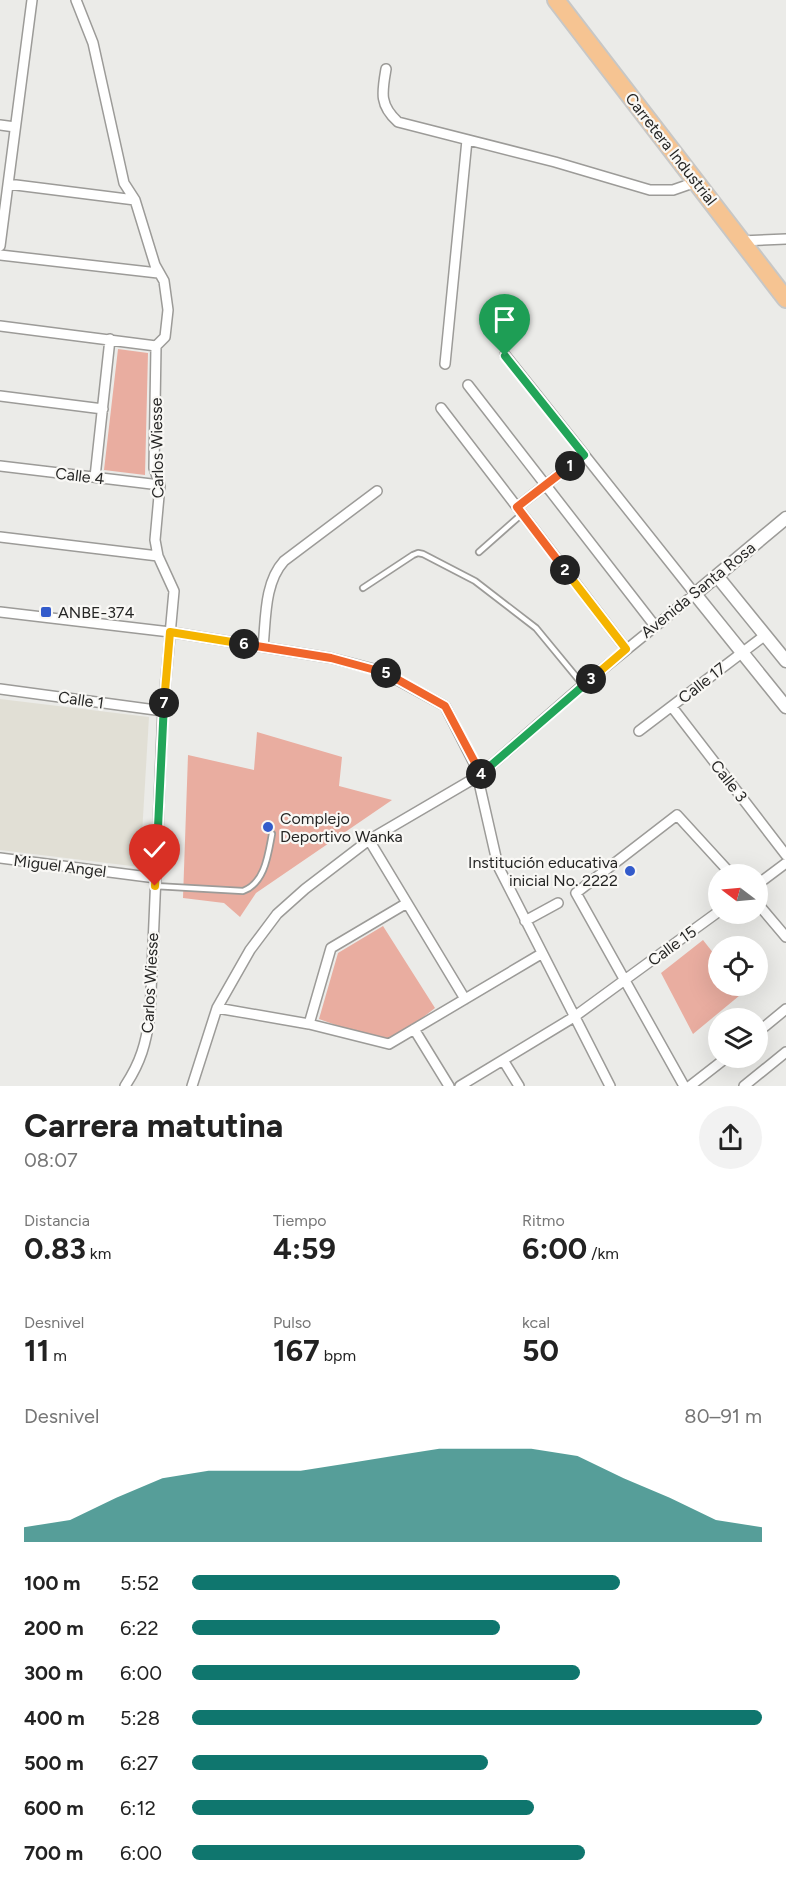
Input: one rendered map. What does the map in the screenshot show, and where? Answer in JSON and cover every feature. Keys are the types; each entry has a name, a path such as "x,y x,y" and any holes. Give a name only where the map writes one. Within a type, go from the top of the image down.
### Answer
{"highway":[{"name":"Carretera Industrial","path":"556,0 786,299"}],"street":[{"path":"0,246 32,0"},
{"name":"Carlos Wiesse","path":"76,0 93,43 124,183 135,200 159,273 164,281 168,310 165,337 156,346 154,468 160,485 155,540 158,556 174,591 163,711 150,1015 147,1043 137,1068 125,1086"},
{"path":"386,69 382,94 387,113 398,122 555,162 650,190 673,190 696,182"},
{"path":"0,125 15,127"},
{"path":"445,364 467,140"},
{"path":"8,184 135,200"},
{"path":"741,241 786,239"},
{"path":"0,255 159,273"},
{"path":"0,326 156,346"},
{"path":"95,477 110,339"},
{"path":"505,356 786,707"},
{"path":"468,385 655,626"},
{"path":"0,396 103,409"},
{"path":"441,408 626,649"},
{"path":"520,511 546,485 584,455"},
{"name":"Calle 4","path":"0,466 160,485"},
{"path":"263,647 270,586 280,566 377,491"},
{"name":"Avenida Santa Rosa","path":"192,1086 217,1008 250,950 277,914 305,889 369,840 480,775 626,649 786,518"},
{"path":"0,537 158,556"},
{"path":"717,576 786,661"},
{"path":"0,612 170,632 331,658 381,671 445,706 480,775 480,787 498,866 610,1086"},
{"name":"Calle 17","path":"639,731 764,636"},
{"name":"Calle 1","path":"0,689 163,711"},
{"name":"Calle 3","path":"672,707 786,855"},
{"path":"684,1086 576,893 677,815 722,864"},
{"path":"369,840 465,999"},
{"name":"Miguel Angel","path":"0,858 156,882"},
{"path":"768,876 786,863"},
{"path":"309,1024 331,948 406,903"},
{"path":"525,921 558,903"},
{"path":"768,916 786,937"},
{"name":"Calle 15","path":"460,1086 574,1017 708,919"},
{"path":"217,1008 309,1024 389,1044 541,954"},
{"path":"768,1024 786,1009"},
{"path":"414,1029 449,1086"},
{"path":"744,1086 786,1052"},
{"path":"503,1060 519,1086"},
{"path":"690,1086 713,1068"}],"lane":[{"path":"480,552 520,511"},
{"path":"363,588 413,555 423,554 475,580 536,628 583,686"},
{"path":"156,882 243,891 249,889 260,876 267,860 272,834"}],"shaded area":[{"path":"118,349 148,353 145,475 104,470"},
{"path":"0,699 149,717 140,867 0,850"},
{"name":"Complejo Deportivo Wanka","path":"257,732 342,757 339,786 392,800 256,893 240,917 224,903 183,898 188,755 254,770"},
{"path":"383,926 435,1008 389,1044 319,1019 338,953"},
{"path":"703,940 708,946 708,996 739,996 724,1008 708,1008 708,1022 693,1034 661,973"}],"place":[{"name":"ANBE-374","path":"46,612"},
{"name":"Complejo Deportivo Wanka","path":"268,827"},
{"name":"Institución educativa inicial No. 2222","path":"630,871"}],"route":[{"path":"155,886 163,711 170,632 331,658 381,671 445,706 480,775 626,649 517,507 584,455 505,356"}]}
